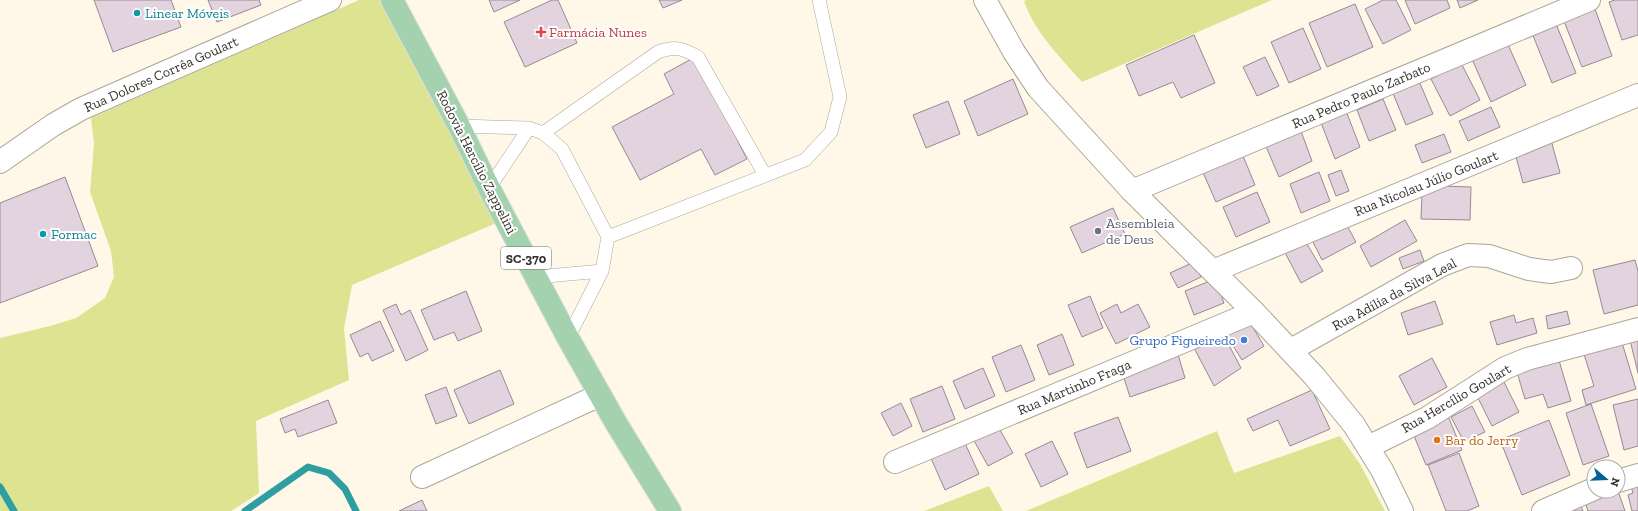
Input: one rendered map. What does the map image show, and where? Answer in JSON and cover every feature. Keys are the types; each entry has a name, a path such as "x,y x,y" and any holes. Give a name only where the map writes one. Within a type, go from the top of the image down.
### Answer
{"main road":[{"name":"Rodovia Hercílio Zappelini","path":"392,0 459,126 489,188 568,338 648,478 670,511"}],"street":[{"name":"Rua Dolores Corrêa Goulart","path":"0,162 53,125 81,109 330,0"},
{"path":"985,0 1014,52 1038,88 1132,191 1254,312 1315,377 1344,413 1368,447 1382,470 1402,511"},
{"name":"Rua Pedro Paulo Zarbato","path":"1132,191 1589,0"},
{"name":"Rua Nicolau Júlio Goulart","path":"1213,271 1638,95"},
{"name":"Rua Adília da Silva Leal","path":"1291,350 1442,265 1468,255 1489,256 1529,269 1551,272 1571,268"},
{"name":"Rua Martinho Fraga","path":"894,462 1254,312"},
{"name":"Rua Hercílio Goulart","path":"1368,447 1427,418 1505,368 1527,359 1638,328"},
{"path":"422,477 600,395"},
{"path":"1626,479 1638,475"},
{"path":"1543,511 1586,492"}],"lane":[{"path":"608,237 805,160 831,132 840,97 819,0"},
{"path":"543,133 658,52 670,48 685,50 698,57 765,175"},
{"path":"459,126 529,128 543,133 562,149 608,237 602,271 568,338"},
{"path":"489,188 529,128"},
{"path":"536,277 602,271"}],"green space":[{"path":"359,0 380,0 431,97 501,221 352,285 344,329 349,380 256,421 259,493 231,511 0,511 0,338 76,318 105,298 114,277 111,251 90,192 94,144 91,118"},
{"path":"1272,0 1082,82 1057,54 1035,24 1024,1"},
{"path":"1217,431 1234,473 1340,436 1360,464 1385,511 1026,511"},
{"path":"989,486 1003,511 924,511"}],"building":[{"name":"Linear Móveis","path":"94,0 171,0 181,27 113,52"},
{"path":"208,0 259,0 261,5 217,22"},
{"path":"489,0 520,0 494,12"},
{"name":"Farmácia Nunes","path":"552,0 558,0 577,43 525,67 504,22"},
{"path":"659,0 682,0 663,8"},
{"path":"1383,0 1396,0 1411,30 1383,44 1365,9"},
{"path":"1405,0 1447,0 1450,8 1415,24"},
{"path":"1457,0 1478,0 1460,8"},
{"path":"1615,0 1638,0 1638,35 1622,40 1609,2"},
{"path":"1355,4 1373,47 1327,67 1309,23"},
{"path":"1595,9 1612,56 1582,67 1564,21"},
{"path":"1554,19 1576,73 1552,83 1530,28"},
{"path":"1303,28 1321,69 1289,83 1271,42"},
{"path":"1194,35 1215,83 1181,98 1173,82 1139,96 1126,65"},
{"path":"1506,40 1526,85 1491,102 1471,57"},
{"path":"695,57 747,159 715,175 701,149 640,180 612,127 674,94 664,74"},
{"path":"1265,57 1279,86 1257,96 1243,67"},
{"path":"1461,63 1480,100 1450,116 1431,79"},
{"path":"1416,74 1433,114 1406,125 1390,86"},
{"path":"1013,79 1028,114 978,136 964,101"},
{"path":"1383,99 1396,130 1369,141 1357,110"},
{"path":"948,101 960,134 926,148 913,115"},
{"path":"1491,107 1500,127 1468,141 1459,121"},
{"path":"1346,111 1360,147 1335,159 1320,120"},
{"path":"1298,123 1312,161 1279,177 1262,137"},
{"path":"1444,134 1451,152 1422,163 1415,145"},
{"path":"1551,140 1560,173 1523,183 1514,149"},
{"path":"1241,151 1255,185 1216,202 1201,168"},
{"path":"1341,170 1349,191 1336,196 1328,175"},
{"path":"1319,172 1330,201 1301,213 1290,184"},
{"name":"Formac","path":"65,177 98,266 0,303 0,203"},
{"path":"1441,186 1471,187 1470,220 1421,219 1422,194"},
{"path":"1257,192 1270,222 1236,237 1223,207"},
{"name":"Assembleia de Deus","path":"1113,208 1125,234 1082,253 1070,227"},
{"path":"1344,220 1356,242 1322,260 1311,238"},
{"path":"1405,220 1417,241 1371,267 1360,246"},
{"path":"1304,239 1323,271 1301,283 1282,247"},
{"path":"1420,250 1424,261 1403,269 1399,258"},
{"path":"1635,260 1638,271 1638,305 1604,314 1593,270"},
{"path":"1194,262 1201,277 1178,288 1170,273"},
{"path":"1215,279 1224,303 1194,315 1185,291"},
{"path":"466,291 482,331 458,341 454,332 434,340 421,310"},
{"path":"1090,296 1103,328 1082,337 1068,305"},
{"path":"1435,301 1443,324 1408,335 1401,313"},
{"path":"396,304 401,315 410,310 428,350 406,361 383,310"},
{"path":"1117,304 1121,313 1138,304 1150,327 1116,344 1100,313"},
{"path":"1567,311 1570,324 1548,329 1546,316"},
{"path":"1514,315 1516,323 1533,318 1537,333 1497,345 1490,322"},
{"path":"380,321 394,351 372,361 368,353 360,357 350,335"},
{"path":"1249,321 1264,346 1242,360 1223,330"},
{"path":"1221,330 1241,368 1214,386 1193,346"},
{"path":"1062,334 1074,365 1049,375 1037,345"},
{"path":"1620,336 1636,389 1586,405 1582,390 1594,386 1582,348"},
{"path":"1638,338 1638,373 1630,340"},
{"path":"1021,345 1035,380 1006,392 992,357"},
{"path":"1177,351 1185,378 1130,397 1122,372"},
{"path":"1558,357 1571,401 1548,408 1543,394 1525,399 1516,369"},
{"path":"1432,358 1447,387 1414,405 1399,376"},
{"path":"983,368 995,396 965,409 953,381"},
{"path":"500,370 514,404 469,424 454,390"},
{"path":"1502,378 1519,412 1492,426 1475,392"},
{"path":"942,386 955,419 923,432 910,399"},
{"path":"446,387 457,416 436,424 425,395"},
{"path":"1312,390 1330,429 1290,446 1278,420 1253,431 1247,419"},
{"path":"1638,399 1638,446 1624,450 1613,405"},
{"path":"328,400 337,423 298,437 295,429 285,433 280,419"},
{"path":"901,403 912,426 893,436 881,413"},
{"path":"1591,404 1609,456 1600,459 1586,459 1586,464 1583,465 1566,413"},
{"path":"1472,406 1485,432 1464,442 1451,417"},
{"name":"Bar do Jerry","path":"1448,416 1462,450 1426,465 1412,431"},
{"path":"1118,417 1131,451 1087,468 1074,433"},
{"path":"1549,420 1570,475 1522,495 1500,440"},
{"path":"996,423 1013,453 988,466 972,437"},
{"path":"964,441 979,474 945,490 930,456"},
{"path":"1052,441 1068,474 1041,487 1025,454"},
{"path":"1459,453 1479,506 1467,511 1446,511 1428,465"},
{"path":"1638,481 1638,511 1632,511 1628,495 1633,493 1630,483"},
{"path":"1593,499 1621,499 1625,511 1588,511 1585,502"},
{"path":"422,500 427,511 399,511"},
{"path":"1580,504 1583,511 1563,511"}],"waterway":[{"path":"245,511 308,467 329,473 345,489 356,511"},
{"path":"0,487 14,511"}],"place":[{"name":"Linear Móveis","path":"137,13"},
{"name":"Farmácia Nunes","path":"541,32"},
{"name":"Assembleia de Deus","path":"1098,231"},
{"name":"Formac","path":"43,234"},
{"name":"Grupo Figueiredo","path":"1244,340"},
{"name":"Bar do Jerry","path":"1437,440"}]}
